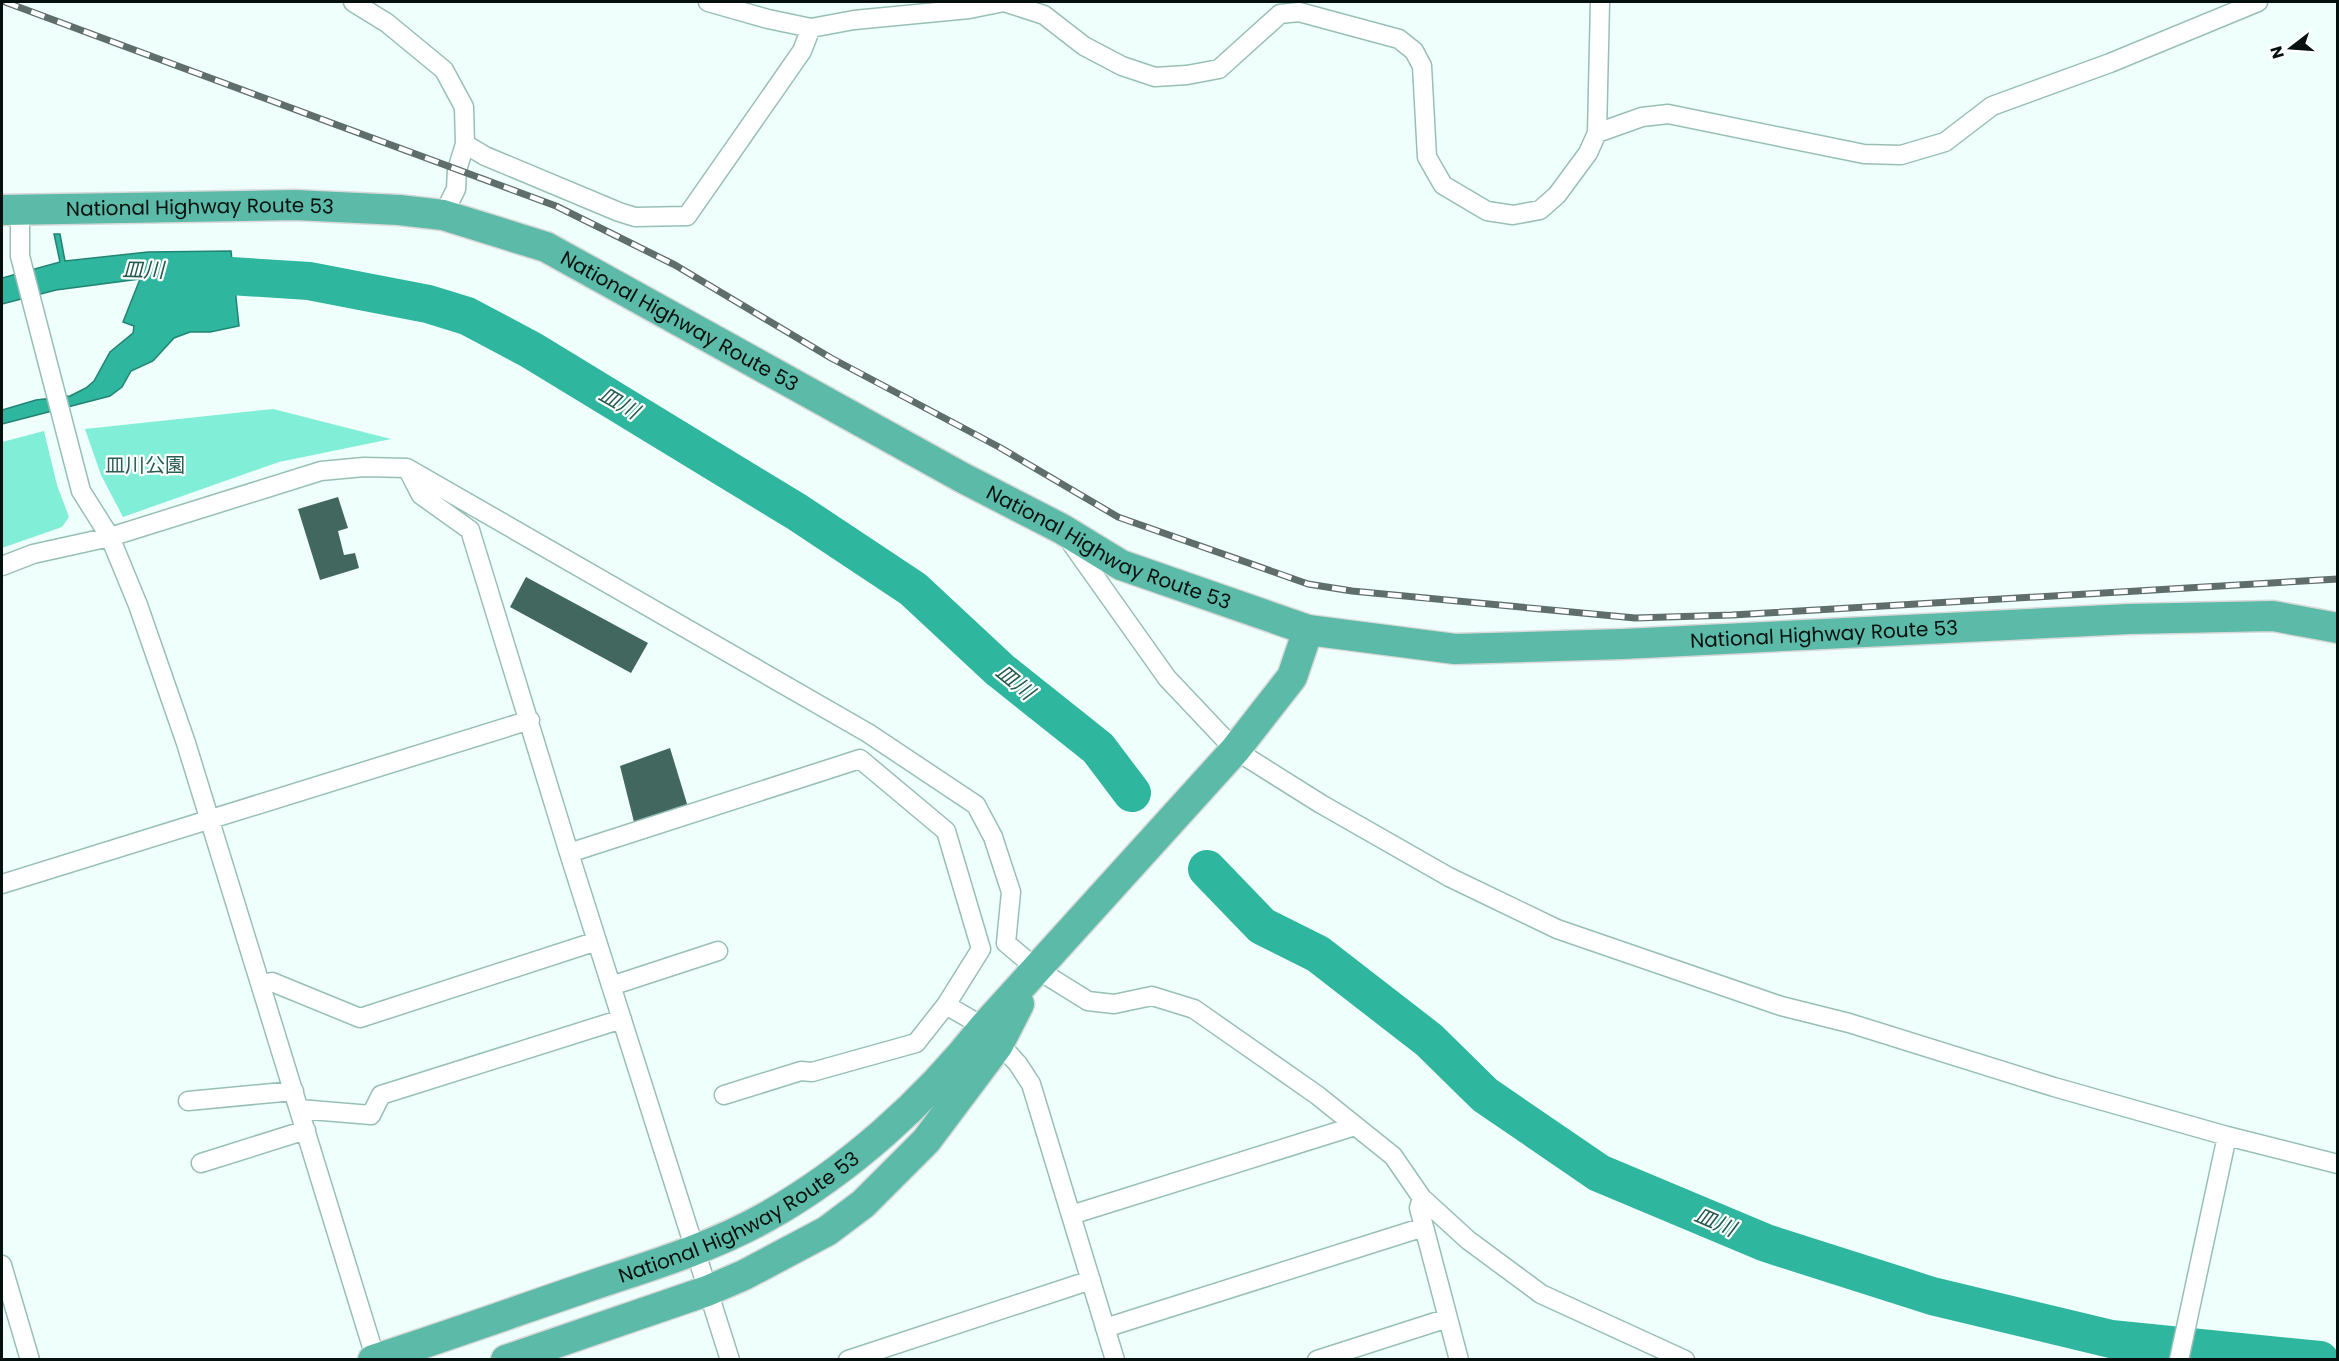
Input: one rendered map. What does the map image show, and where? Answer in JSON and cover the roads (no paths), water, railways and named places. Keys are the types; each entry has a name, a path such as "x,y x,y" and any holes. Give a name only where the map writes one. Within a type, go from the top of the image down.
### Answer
{"highway":[{"name":"National Highway Route 53","path":"11,210 295,206 399,210 443,215 546,247 963,478 1062,529 1121,566 1308,630 1455,649 1635,644 2140,619 2273,616 2337,628"},
{"name":"National Highway Route 53","path":"506,1359 707,1291 790,1252 827,1231 863,1204 926,1141 991,1036 1047,961 1227,759 1292,676 1308,630"},
{"name":"National Highway Route 53","path":"375,1359 695,1251 766,1217 842,1167 962,1056 991,1036"}],"street":[{"path":"353,2 387,22 444,70 464,107 465,144 457,170 456,189 443,215"},
{"path":"708,2 768,20 811,28 854,20 969,9 1004,2 1044,15 1084,46 1122,66 1155,77 1186,75 1219,69 1280,14 1299,12 1400,39 1414,51 1422,66 1427,157 1443,185 1487,212 1513,215 1540,210 1557,195 1588,153 1597,133 1600,2"},
{"path":"1597,133 1642,117 1668,114 1864,154 1901,155 1945,142 1992,106 2110,63 2258,2"},
{"path":"465,144 635,218 687,216 802,51 811,28"},
{"path":"11,210 20,256 81,491 110,537 138,605 210,821 375,1359"},
{"path":"2,566 33,554 110,537 321,471 364,467 407,468 868,733 976,805 993,837 1011,892 1006,944 1047,961 1088,1001 1113,1004 1152,996 1194,1009 1317,1095 1393,1156 1422,1198 1468,1240 1541,1294 1684,1359"},
{"path":"407,468 421,495 470,530 569,853 730,1359"},
{"path":"470,530 492,517"},
{"path":"1062,529 1227,759 1321,804 1449,877 1557,929 1781,1006 1849,1023 2054,1087 2227,1136 2337,1164"},
{"path":"2,884 530,720"},
{"path":"860,759 868,733"},
{"path":"569,853 860,759"},
{"path":"724,1095 801,1071 812,1072 916,1043 946,1005 981,948 946,831 860,759"},
{"path":"261,984 272,982 360,1018 597,941"},
{"path":"611,986 718,951"},
{"path":"946,1005 991,1036 1018,1064 1031,1084 1115,1359"},
{"path":"299,1109 371,1115 381,1095 622,1019"},
{"path":"188,1101 294,1090"},
{"path":"1071,1215 1355,1126"},
{"path":"201,1163 306,1130"},
{"path":"2180,1359 2227,1136"},
{"path":"1422,1198 1419,1208 1459,1359"},
{"path":"1105,1328 1424,1227"},
{"path":"2,1265 30,1359"},
{"path":"848,1359 1091,1280"},
{"path":"1317,1359 1448,1318"}],"water":[{"path":"54,234 60,234 65,261 148,252 231,251 239,326 210,332 190,332 174,338 153,361 131,371 122,387 110,396 2,424 2,410 36,400 70,396 86,388 94,381 110,352 133,333 134,326 123,322 140,279 56,290 2,304 2,278 60,262"}],"waterway":[{"name":"皿川","path":"183,273 309,281 428,304 467,316 531,350 797,512 913,589 1000,670 1098,748 1132,793"},
{"name":"皿川","path":"1207,869 1262,926 1318,954 1429,1040 1485,1095 1599,1173 1766,1243 1932,1296 2111,1339 2320,1360"}],"railway":[{"path":"5,2 556,206 675,265 831,358 999,447 1118,517 1308,584 1352,591 1635,618 1732,615 2338,579"}],"park label":[{"name":"皿川公園","path":"145,465"}]}
